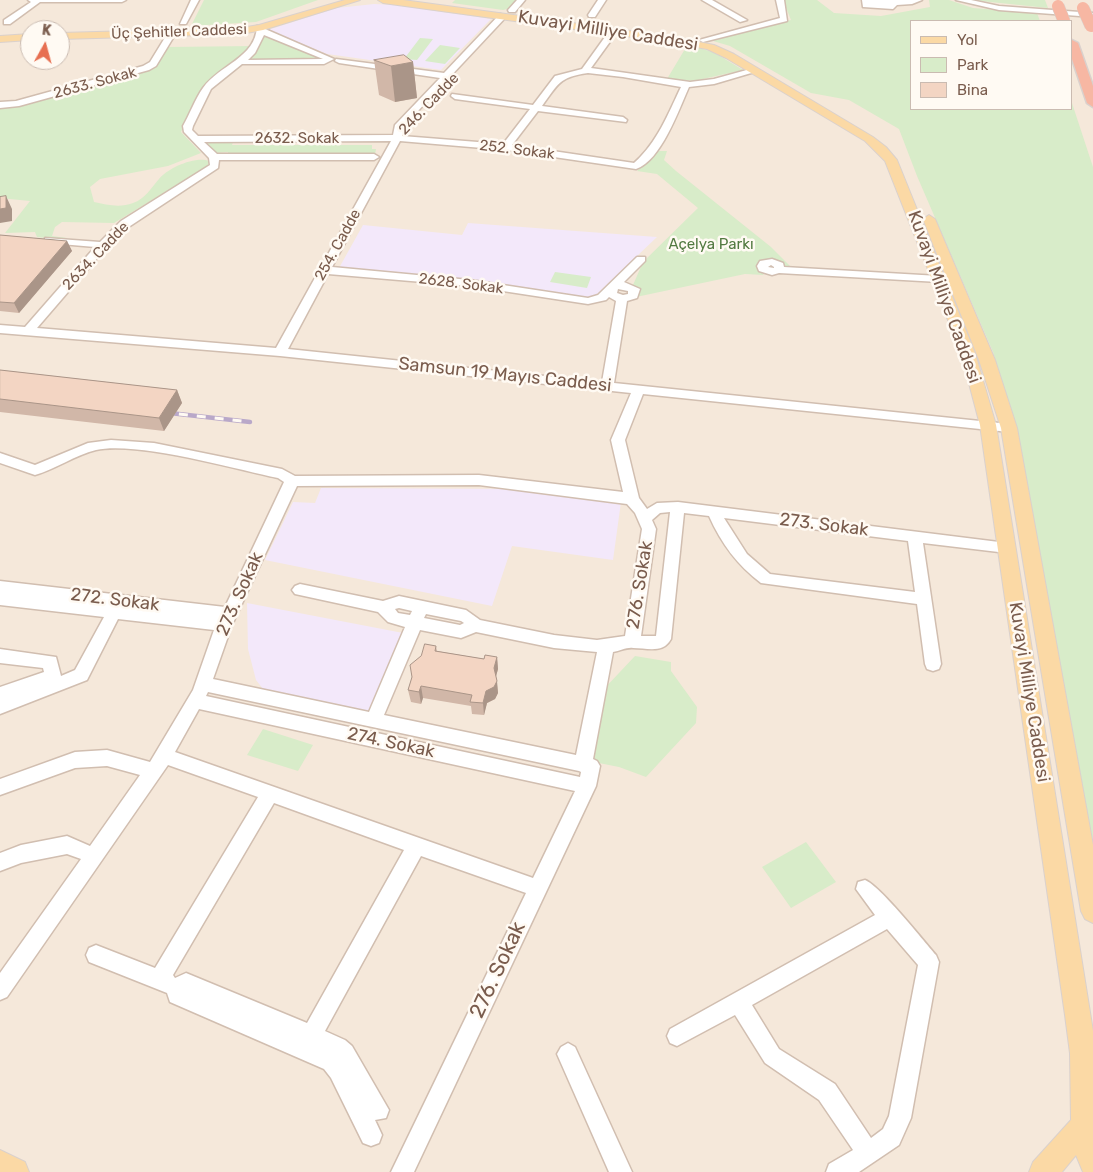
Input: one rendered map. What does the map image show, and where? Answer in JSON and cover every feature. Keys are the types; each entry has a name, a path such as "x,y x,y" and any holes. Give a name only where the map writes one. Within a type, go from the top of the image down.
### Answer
{"highway":[{"path":"1057,3 1064,20"},
{"path":"1082,4 1092,24"},
{"path":"1073,46 1093,103"}],"main road":[{"name":"Üç Şehitler Caddesi","path":"70,31 247,26 327,0"},
{"name":"Üç Şehitler Caddesi","path":"70,36 261,30 355,0"},
{"name":"Kuvayi Milliye Caddesi","path":"384,0 509,14 703,40 731,51 825,109 886,153 909,203 998,426 1007,548 1078,1015 1089,1116 1086,1142 1093,1163"},
{"name":"Kuvayi Milliye Caddesi","path":"420,0 694,43 721,51 754,71 891,144 904,157"},
{"path":"0,31 20,32"},
{"path":"0,39 20,38"},
{"name":"Kuvayi Milliye Caddesi","path":"924,207 987,360 998,426 1093,911"},
{"path":"1043,1172 1089,1116"},
{"path":"0,1164 15,1172"}],"street":[{"path":"7,22 34,0 122,0"},
{"path":"183,22 195,0"},
{"path":"509,14 521,0"},
{"path":"592,15 602,0"},
{"path":"706,0 743,20"},
{"path":"703,40 784,20 780,0"},
{"path":"893,2 910,3 918,0"},
{"path":"960,0 1069,20"},
{"name":"246. Cadde","path":"397,138 398,127 509,14"},
{"name":"246. Cadde","path":"397,138 408,129 509,14"},
{"path":"1073,21 1092,24"},
{"path":"240,62 324,62 329,60 326,56 261,30 255,48 203,93 187,128 214,157 374,157"},
{"name":"2633. Sokak","path":"0,105 16,104 146,68 153,64 172,33"},
{"path":"585,71 608,39"},
{"path":"339,61 446,76"},
{"path":"506,147 558,78 585,71 686,85 707,83 754,71"},
{"name":"252. Sokak","path":"397,138 506,147 636,166 651,150 667,126 686,85"},
{"path":"455,96 623,120"},
{"name":"2632. Sokak","path":"197,140 397,138"},
{"name":"254. Cadde","path":"280,352 397,138"},
{"name":"2634. Cadde","path":"28,331 102,245 125,223 214,168 216,162 214,157"},
{"path":"37,240 102,245"},
{"path":"613,287 641,259"},
{"name":"2628. Sokak","path":"325,270 470,283 588,301 597,300 613,287"},
{"path":"779,270 939,279"},
{"path":"607,386 622,299 633,296 634,289 624,285 613,287"},
{"name":"Samsun 19 Mayıs Caddesi","path":"0,328 280,352 998,426"},
{"name":"276. Sokak","path":"632,641 649,529 645,518 632,500 618,440 638,389"},
{"path":"1,459 36,470 93,446 111,444 154,448 282,474 292,482 479,480 625,497 632,500"},
{"name":"273. Sokak","path":"0,990 164,756 203,684 227,620 292,482"},
{"name":"276. Sokak","path":"406,1171 537,888 587,772 606,646 620,645 632,641 653,644 659,643 663,639 678,507"},
{"name":"273. Sokak","path":"645,518 656,508 678,507 1007,548"},
{"path":"714,512 724,537 757,573 766,579 924,599"},
{"path":"915,537 933,664"},
{"name":"272. Sokak","path":"0,587 116,607"},
{"path":"300,590 383,607 399,602 466,616 475,625 561,642 606,646"},
{"name":"272. Sokak","path":"0,599 116,607 227,620"},
{"path":"0,707 80,675 116,607"},
{"path":"383,607 392,618 461,632 475,625"},
{"path":"374,720 422,607"},
{"path":"0,656 50,662 53,676 0,694"},
{"name":"274. Sokak","path":"203,684 374,720 587,772"},
{"name":"274. Sokak","path":"195,701 587,772"},
{"path":"164,756 537,888"},
{"path":"0,787 75,760 107,758 154,771"},
{"path":"168,983 270,793"},
{"path":"0,862 21,854 67,845 94,856"},
{"path":"307,1043 416,846"},
{"path":"837,1172 869,1154 891,1137 900,1118 928,962 865,889"},
{"path":"677,1036 890,917"},
{"path":"96,955 168,983 186,983 307,1043 339,1070 371,1135"},
{"path":"738,1002 772,1056 827,1092 869,1154"},
{"path":"307,1043 343,1050 378,1110"},
{"path":"568,1054 622,1172"}],"shaded area":[{"path":"0,0 1093,0 1093,1172 0,1172"},
{"path":"374,4 395,5 491,19 441,70 327,54 268,30 337,8"},
{"path":"468,223 657,237 593,298 477,280 339,268 363,225 462,235"},
{"path":"321,488 523,489 621,502 613,560 512,546 492,606 265,560 293,502 315,503"},
{"path":"247,603 403,633 370,712 263,689 256,680 248,649"}],"green space":[{"path":"204,0 318,0 256,22 191,26"},
{"path":"455,0 516,0 507,9 503,10 452,3"},
{"path":"783,0 817,0 834,13 881,16 930,7 929,0 949,0 973,8 1037,13 1040,20 910,20 910,110 1073,110 1073,106 1093,167 1093,842 1017,429 993,352 917,176 899,129 849,100 811,93 730,46 713,41 714,39 791,20"},
{"path":"971,0 1045,0 1048,8"},
{"path":"263,35 323,58 249,61 258,50"},
{"path":"420,38 433,39 417,60 404,59"},
{"path":"688,44 715,53 743,70 694,81 667,79"},
{"path":"440,45 460,48 445,64 425,61"},
{"path":"254,46 203,87 181,132 201,153 168,166 100,179 90,187 94,202 114,206 128,205 141,199 163,175 175,167 197,160 209,161 208,166 114,223 62,222 55,227 52,236 67,238 67,240 37,237 35,232 5,233 30,201 0,198 0,106 17,106 140,73 154,66 167,47"},
{"path":"233,142 232,145 372,145 372,149 376,149 375,155 228,155 228,152 215,153 207,143"},
{"name":"Açelya Parkı","path":"659,151 667,151 664,160 771,247 792,268 788,268 777,261 759,270 764,275 745,274 636,297 636,290 633,285 643,262 698,208 657,174 637,171"},
{"path":"555,272 591,277 587,288 550,282"},
{"path":"635,656 671,662 671,671 697,707 696,723 646,777 619,767 589,761 603,690"},
{"path":"263,729 313,745 298,771 247,755"},
{"path":"806,842 836,882 791,908 762,867"}],"building":[{"path":"404,55 413,62 391,66 374,60"},
{"path":"6,196 6,208 0,209 0,197"},
{"path":"0,235 67,241 14,303 0,302"},
{"path":"0,370 177,390 159,418 0,399"},
{"path":"425,644 436,646 435,651 484,659 485,655 497,657 494,668 497,681 494,687 486,691 483,703 470,702 472,695 421,686 419,692 408,690 412,677 410,665 421,656"}],"railway":[{"path":"161,412 250,422"}]}
